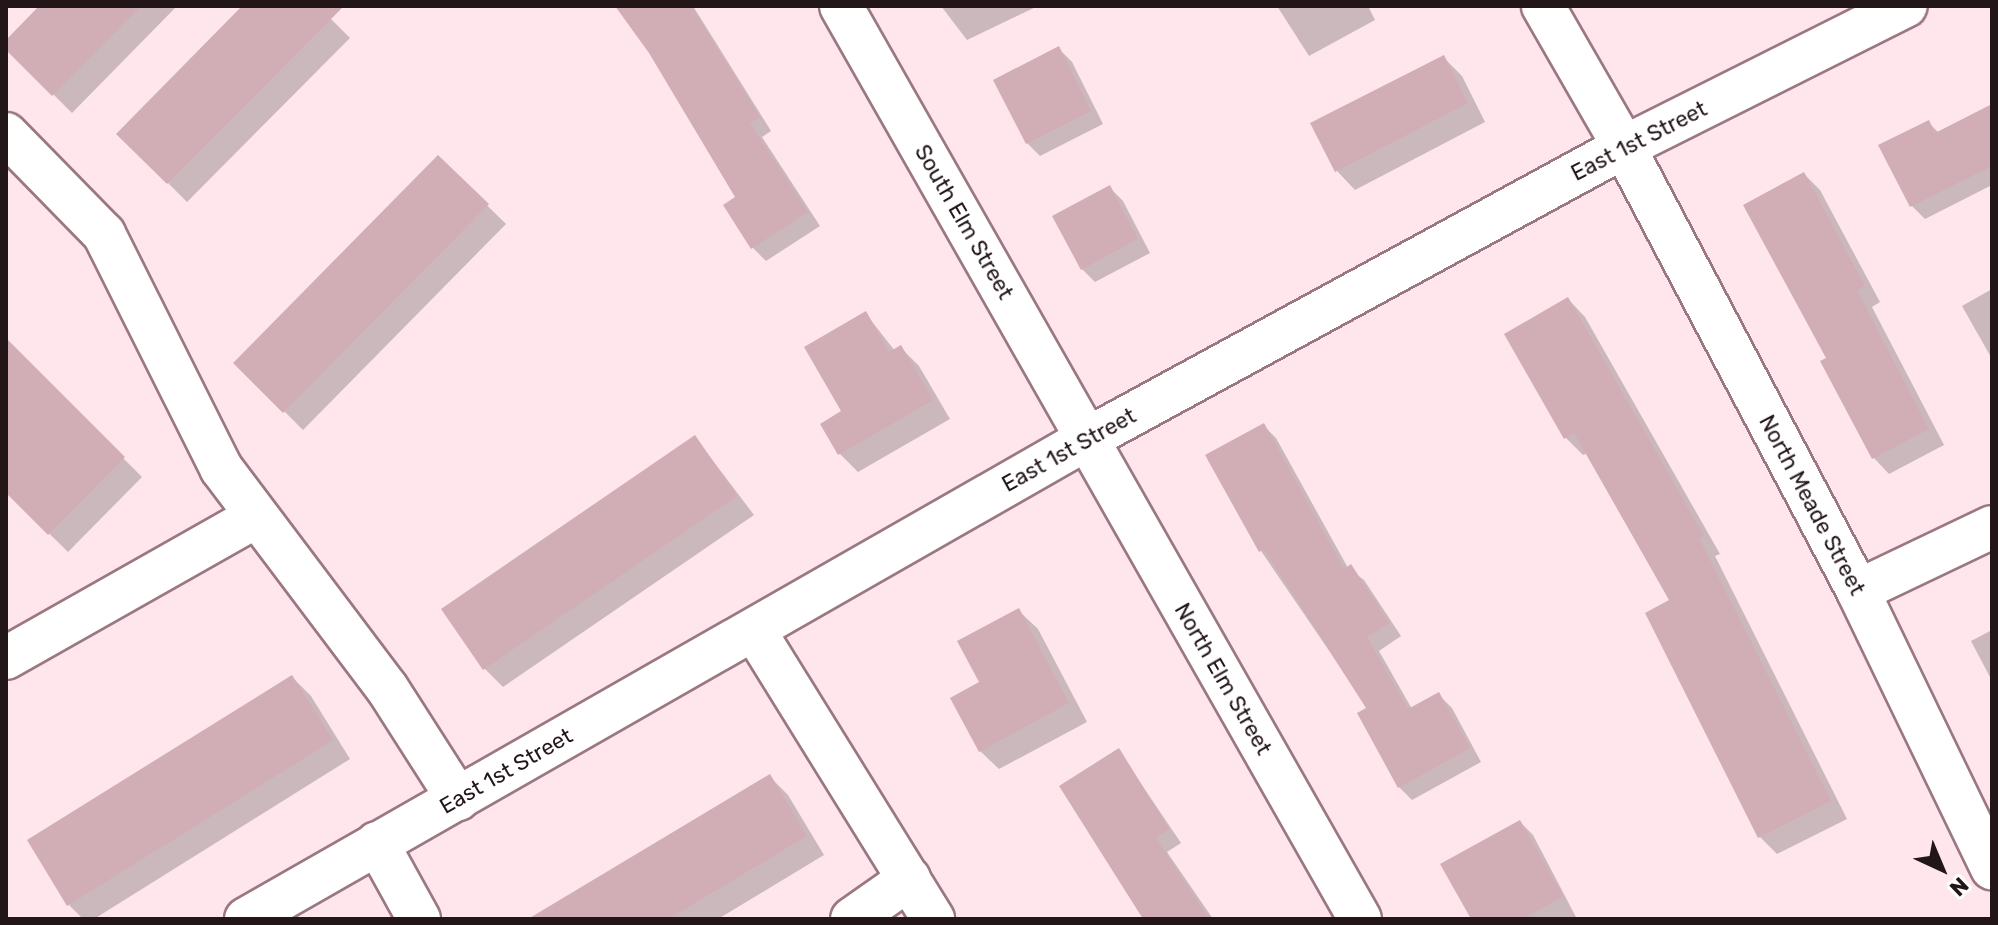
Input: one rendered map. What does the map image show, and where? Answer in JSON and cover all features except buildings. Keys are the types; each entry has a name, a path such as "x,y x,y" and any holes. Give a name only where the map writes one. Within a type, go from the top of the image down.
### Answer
{"street":[{"name":"South Elm Street","path":"841,6 1087,439"},
{"name":"North Meade Street","path":"1543,6 1624,147 1858,591 1992,868"},
{"name":"East 1st Street","path":"246,919 1087,439 1624,147 1906,6"},
{"path":"6,134 104,234 221,468 387,688 458,799"},
{"name":"North Elm Street","path":"1087,439 1360,919"},
{"path":"6,658 255,517"},
{"path":"1858,591 1992,527"},
{"path":"754,630 933,919"},
{"path":"377,843 419,919"},
{"path":"852,919 909,879"}]}
